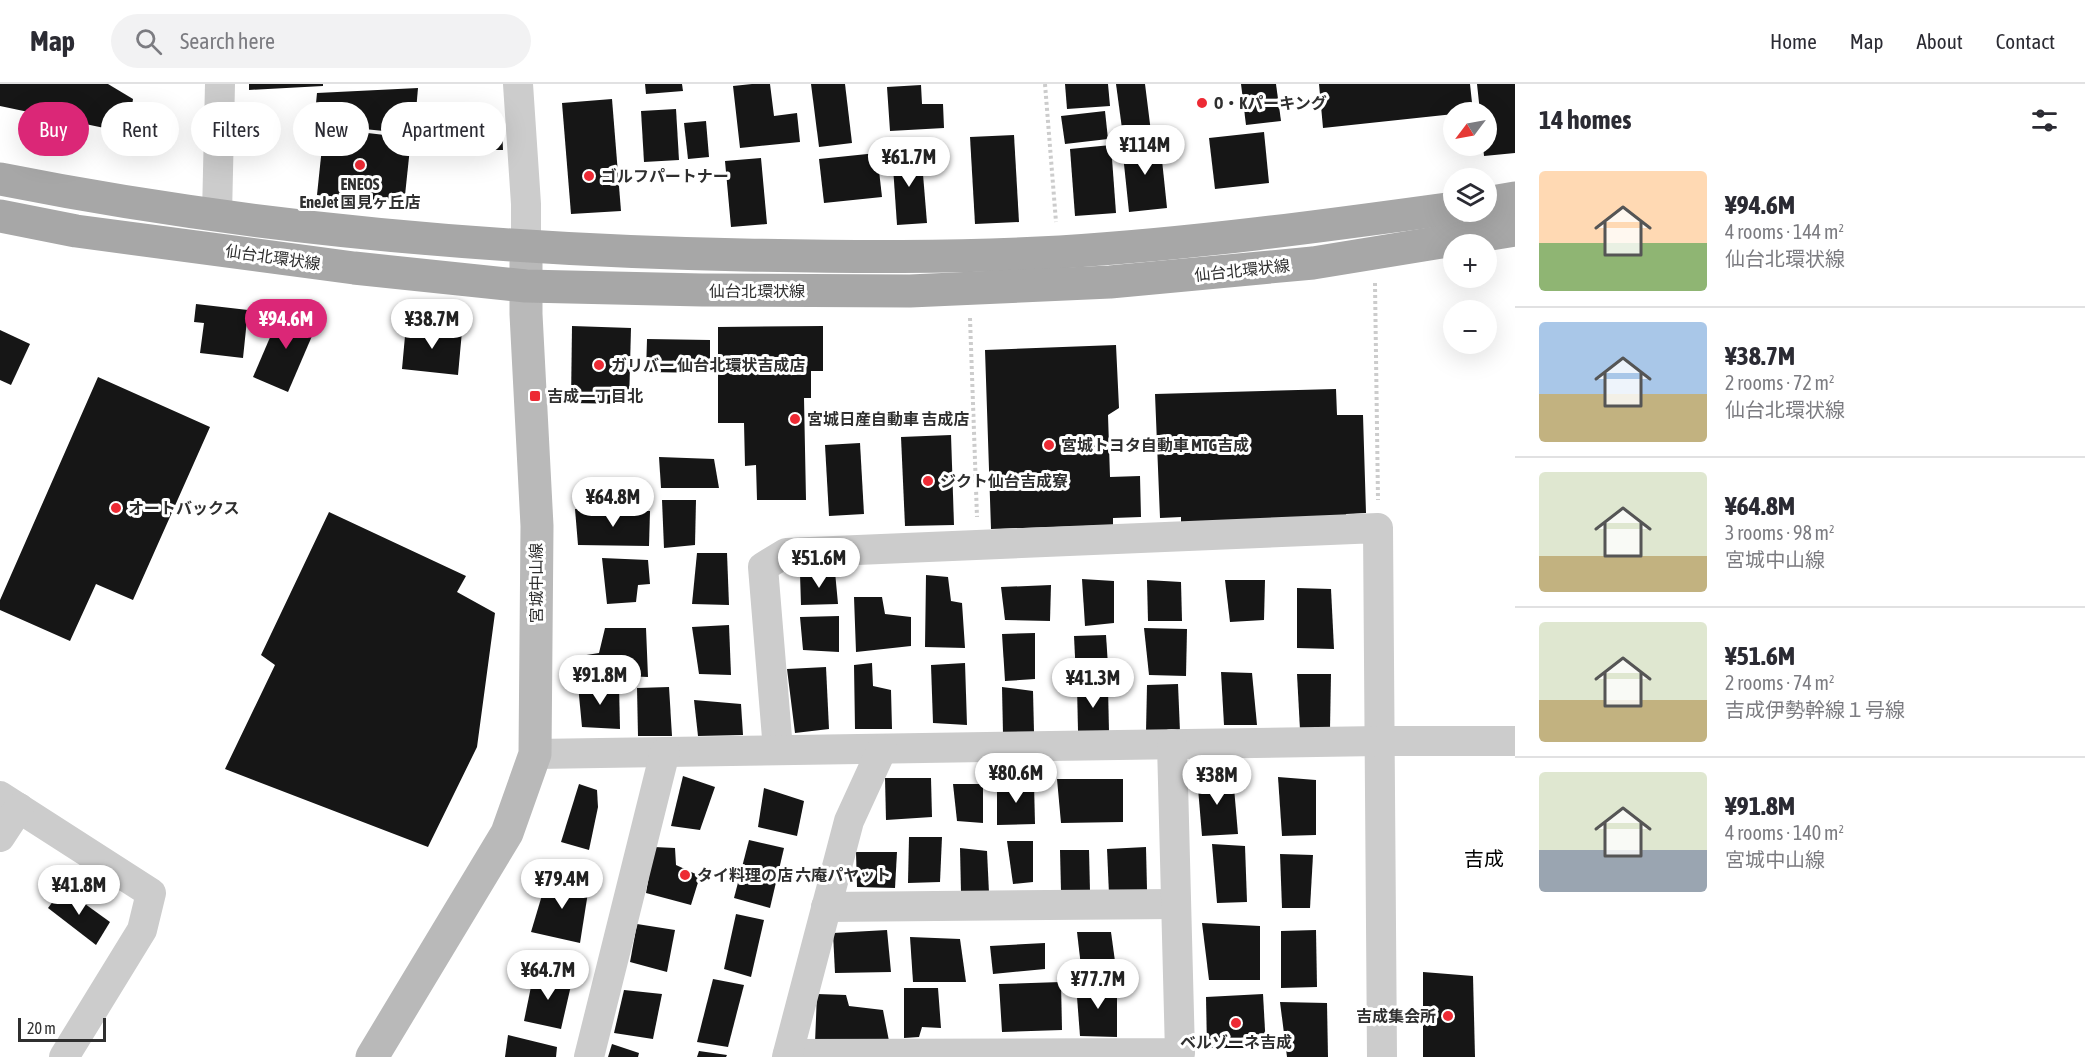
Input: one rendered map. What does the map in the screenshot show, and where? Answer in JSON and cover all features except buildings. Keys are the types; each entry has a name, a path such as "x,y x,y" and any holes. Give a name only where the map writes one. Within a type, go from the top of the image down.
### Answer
{"main road":[{"name":"仙台北環状線","path":"0,179 60,191 217,215 526,247 692,254 870,257 1060,252 1278,232 1443,210"},
{"path":"1497,201 1515,198"},
{"name":"仙台北環状線","path":"0,216 76,231 354,268 526,286 702,290 910,291 1110,282 1313,263 1515,230"}],"street":[{"path":"217,215 220,84"},
{"path":"518,84 526,204 526,247"},
{"name":"宮城中山線","path":"372,1057 507,833 535,754 537,526 526,247"},
{"path":"778,750 763,567 786,553 1378,528 1382,1057"},
{"path":"535,754 1379,741 1515,741"},
{"path":"882,749 849,821 788,1055 1179,1053 1172,744"},
{"path":"589,1057 665,752"},
{"path":"0,837 10,802 151,893 142,930 64,1057"},
{"path":"826,906 1176,904"}],"path":[{"path":"1045,84 1056,226"},
{"path":"1375,279 1378,528"},
{"path":"970,312 977,545"}],"place":[{"name":"O・Kパーキング","path":"1202,103"},
{"name":"ENEOS EneJet 国見ヶ丘店","path":"360,165"},
{"name":"ゴルフパートナー","path":"589,176"},
{"name":"ガリバー 仙台北環状吉成店","path":"599,365"},
{"name":"吉成一丁目北","path":"535,396"},
{"name":"宮城日産自動車 吉成店","path":"795,419"},
{"name":"宮城トヨタ自動車 MTG吉成","path":"1049,445"},
{"name":"ジクト仙台吉成寮","path":"928,481"},
{"name":"オートバックス","path":"116,508"},
{"name":"タイ料理の店 六庵パヤット","path":"685,875"},
{"name":"吉成集会所","path":"1448,1016"},
{"name":"ベルゾーネ吉成","path":"1236,1023"}],"district":[{"name":"吉成","path":"1484,859"}]}
